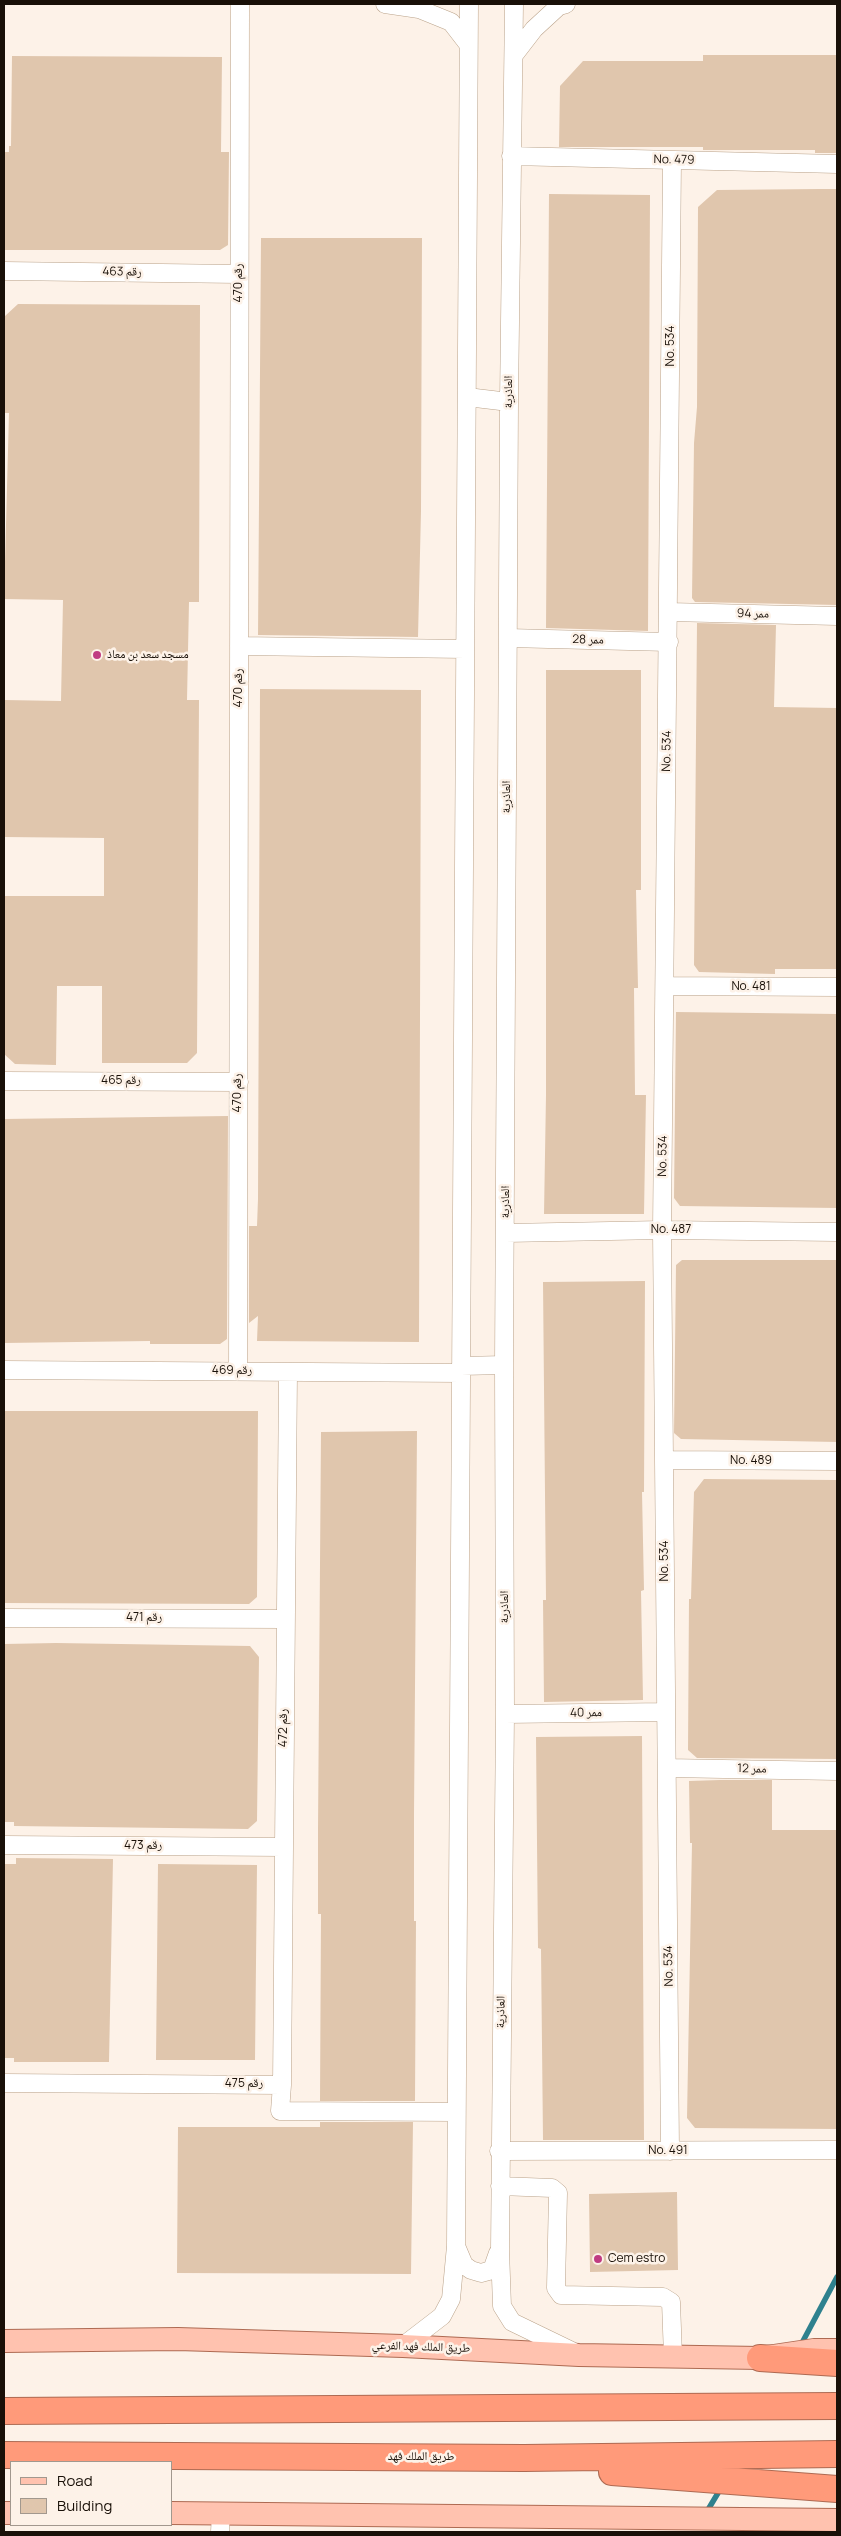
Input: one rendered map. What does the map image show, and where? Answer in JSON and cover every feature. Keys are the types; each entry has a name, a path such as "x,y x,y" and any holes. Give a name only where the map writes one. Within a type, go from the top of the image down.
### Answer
{"highway":[{"path":"760,2358 837,2363"},
{"path":"4,2411 837,2406"},
{"name":"طريق الملك فهد","path":"4,2455 524,2458 837,2454"},
{"path":"63,2461 104,2455"},
{"path":"524,2458 610,2472 837,2489"}],"main road":[{"name":"طريق الملك فهد الفرعي","path":"4,2341 178,2339 402,2346 579,2355 760,2358 814,2350 837,2350"},
{"path":"172,2513 220,2522 832,2524"}],"street":[{"name":"رقم 470","path":"238,1371 240,4"},
{"path":"385,4 419,9 451,22 468,44"},
{"path":"402,2346 442,2316 452,2299 456,2246 468,4"},
{"name":"العاذرية","path":"514,4 509,402 504,1365 505,1714 499,2151 500,2250 502,2306 512,2322 579,2355"},
{"path":"514,55 534,29 559,6 566,4"},
{"name":"No. 479","path":"511,156 837,164"},
{"name":"No. 534","path":"670,2151 662,1230 669,642 672,160"},
{"name":"رقم 463","path":"4,271 240,274"},
{"path":"467,397 509,402"},
{"name":"ممر 94","path":"669,612 837,616"},
{"name":"ممر 28","path":"508,638 669,642"},
{"path":"239,646 465,650"},
{"name":"No. 481","path":"665,986 837,987"},
{"name":"رقم 465","path":"4,1081 238,1082"},
{"name":"No. 487","path":"506,1233 662,1230 837,1232"},
{"name":"رقم 469","path":"4,1370 288,1372 461,1370 504,1365"},
{"name":"رقم 472","path":"282,2085 288,1372"},
{"name":"No. 489","path":"664,1460 837,1461"},
{"name":"رقم 471","path":"4,1618 285,1619"},
{"name":"ممر 40","path":"505,1714 666,1712"},
{"name":"ممر 12","path":"667,1768 837,1771"},
{"name":"رقم 473","path":"4,1845 283,1847"},
{"name":"رقم 475","path":"4,2082 282,2085 280,2111 456,2112"},
{"name":"No. 491","path":"499,2151 837,2150"},
{"path":"500,2186 552,2188 558,2193 556,2288 561,2295 663,2297 671,2302 674,2356"},
{"path":"456,2246 464,2265 471,2270 481,2273 492,2270 500,2250"}],"building":[{"path":"703,55 837,55 837,153 815,153 815,150 703,150 703,147 559,147 560,86 583,61 703,61"},
{"path":"12,56 222,57 221,152 229,152 228,245 220,250 4,250 4,152 9,152 9,146 11,146"},
{"path":"837,189 837,605 695,602 692,598 694,443 697,407 698,207 717,190"},
{"path":"549,194 650,195 648,631 546,628"},
{"path":"261,238 422,238 421,511 418,637 258,635"},
{"path":"18,304 200,305 199,602 189,602 187,700 199,700 197,1053 187,1063 102,1063 102,986 57,986 56,1065 15,1064 4,1054 4,896 104,896 104,838 4,837 4,700 61,701 63,600 4,599 9,413 5,413 5,316"},
{"path":"697,623 776,625 774,707 837,708 837,969 775,969 775,974 699,972 694,965"},
{"path":"546,670 641,670 641,890 636,890 638,988 634,988 635,1095 646,1095 644,1214 544,1214 546,1095"},
{"path":"260,689 421,690 419,1342 257,1341 258,1316 249,1323 249,1226 257,1226 258,1199"},
{"path":"676,1012 837,1014 837,1208 680,1206 674,1198"},
{"path":"228,1116 227,1339 220,1344 150,1344 150,1341 4,1343 4,1119"},
{"path":"682,1260 837,1260 837,1442 681,1439 674,1433 676,1265"},
{"path":"645,1281 644,1492 642,1492 644,1590 641,1591 643,1700 544,1702 543,1600 546,1600 543,1282"},
{"path":"4,1411 258,1411 257,1597 249,1604 4,1603"},
{"path":"417,1431 414,1814 414,1921 416,1921 415,2101 320,2101 321,1914 318,1914 318,1829 321,1432"},
{"path":"704,1479 837,1480 837,1759 697,1758 688,1750 689,1599 691,1599 694,1492"},
{"path":"4,1644 250,1646 259,1657 257,1821 248,1829 14,1826 14,1822 4,1822"},
{"path":"642,1736 644,2140 543,2140 541,1949 538,1948 536,1737"},
{"path":"772,1780 772,1830 837,1830 837,2129 695,2128 687,2118 692,1843 690,1843 689,1781"},
{"path":"16,1858 113,1859 109,2062 14,2062 14,2058 4,2058 4,1864 16,1864"},
{"path":"158,1864 257,1865 255,2060 156,2060"},
{"path":"320,2122 413,2122 411,2274 177,2273 178,2127 320,2127"},
{"path":"677,2192 678,2270 590,2272 589,2194"}],"waterway":[{"path":"803,2341 837,2277"},
{"path":"709,2508 721,2488"}],"place":[{"name":"مسجد سعد بن معاذ","path":"97,655"},
{"name":"Cem estro","path":"598,2259"}]}
